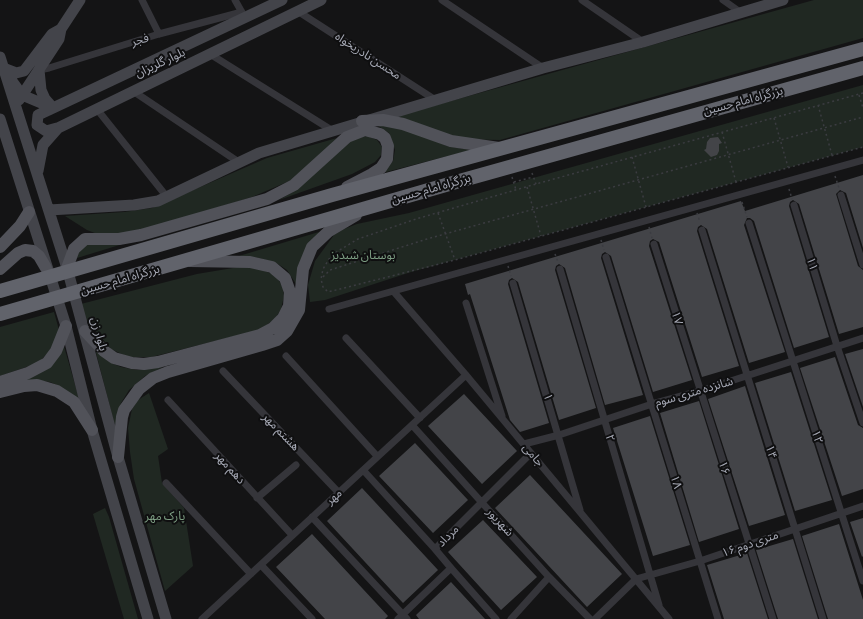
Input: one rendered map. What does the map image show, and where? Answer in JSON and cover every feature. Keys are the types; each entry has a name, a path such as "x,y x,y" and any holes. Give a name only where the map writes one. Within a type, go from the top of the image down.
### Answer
{"highway":[{"name":"بزرگراه امام حسین","path":"0,291 332,195 863,49"},
{"name":"بزرگراه امام حسین","path":"0,314 108,284 374,205 863,68"}],"main road":[{"path":"16,108 22,95 59,39 61,29 80,0"},
{"name":"بلوار گلریزان","path":"282,0 244,15 38,115 37,125 46,131 58,128 96,108 321,0"},
{"path":"49,210 134,205 167,197 259,153 362,121 437,101 543,68 644,42 783,0"},
{"path":"2,63 16,73 24,71 52,34 61,29"},
{"path":"2,63 22,95 53,108"},
{"name":"بلوار زن","path":"2,63 67,268 118,457 166,619"},
{"path":"39,70 41,90 53,108"},
{"path":"0,119 3,140 29,212 66,326 92,430 148,619"},
{"path":"362,121 383,120 403,124 451,141 505,148"},
{"name":"بلوار گلریزان","path":"37,174 43,145 58,128"},
{"path":"67,268 74,249 85,239 119,240 267,199 294,185 346,137 365,130 380,134 385,138 389,154 384,164 372,174 332,195"},
{"path":"118,457 122,416 124,410 139,389 153,378 168,372 262,345 282,336 294,322 300,310 303,268 312,247 335,226 374,205"},
{"path":"0,246 20,226 29,212"},
{"path":"0,269 18,253 25,250 33,251 39,256 46,268"},
{"path":"84,331 104,351 114,358 132,363 144,364 158,362 260,335 273,328 286,313 290,298 289,286 286,278 272,267 250,262 185,261"},
{"path":"0,382 32,372 47,363 56,351 66,326"},
{"path":"0,392 24,386 37,385 57,390 74,402 92,430"}],"street":[{"path":"142,0 159,34"},
{"path":"235,0 244,15"},
{"path":"442,0 543,68"},
{"path":"582,0 644,42"},
{"path":"723,0 740,12"},
{"name":"محسن نادریخواه","path":"298,12 437,101"},
{"name":"فجر","path":"39,70 159,34 244,15"},
{"path":"210,54 333,130"},
{"path":"133,91 240,163"},
{"path":"96,108 167,197"},
{"path":"329,309 863,160"},
{"path":"841,195 863,265"},
{"name":"۱۱","path":"794,205 837,346 863,423"},
{"name":"۱۲","path":"749,223 842,513"},
{"name":"۱۴","path":"702,230 823,619"},
{"name":"۱۷","path":"654,244 700,391"},
{"name":"۱۸","path":"606,257 718,619"},
{"name":"۲","path":"560,269 660,607"},
{"name":"۱","path":"513,284 559,435 580,512"},
{"name":"جامی","path":"394,292 466,375 669,619"},
{"path":"466,303 503,419"},
{"path":"346,338 420,418"},
{"name":"شانزده متری سوم","path":"524,444 559,435 652,404 700,391 863,338"},
{"path":"286,356 378,456"},
{"name":"هشتم مهر","path":"223,371 339,493"},
{"name":"مهر","path":"202,619 292,535 364,471 378,456 466,375"},
{"name":"۱۶","path":"700,391 773,619"},
{"name":"دهم مهر","path":"168,400 292,535"},
{"name":"شهریور","path":"412,425 550,578 590,619"},
{"name":"مرداد","path":"496,619 435,549 531,453"},
{"path":"257,498 296,465"},
{"path":"364,471 435,549"},
{"path":"166,483 251,574"},
{"name":"۱۶ متری دوم","path":"636,579 700,561 863,506"},
{"path":"842,513 863,581"},
{"path":"312,517 402,618 451,568"},
{"path":"261,565 312,619"},
{"path":"513,618 550,578"},
{"path":"595,619 636,579"}],"path":[{"path":"863,93 438,212 358,239 338,250 329,259 323,269 321,279 323,287 328,292 455,260 863,147"},
{"path":"859,94 863,108"},
{"path":"818,105 832,156"},
{"path":"321,279 330,270 445,234 863,117"},
{"path":"774,118 788,167"},
{"path":"722,132 736,182"},
{"path":"632,157 646,207"},
{"path":"833,168 841,195"},
{"path":"516,190 514,182 533,177 536,184"},
{"path":"786,181 794,205"},
{"path":"527,187 532,209 541,236"},
{"path":"740,194 749,223"},
{"path":"696,207 702,230"},
{"path":"438,212 455,260"},
{"path":"647,221 654,244"},
{"path":"599,234 606,257"},
{"path":"553,247 560,269"},
{"path":"506,260 513,284"}],"green space":[{"path":"814,0 863,0 863,38 500,140 458,139 397,116"},
{"name":"بوستان شبدیز","path":"863,85 863,147 411,272 325,300 310,302 308,285 315,261 334,235 344,229 357,224 409,213"},
{"path":"379,122 426,137 447,146 471,150 382,173 393,161 395,150 389,133 377,125"},
{"path":"367,136 377,140 382,147 381,155 375,162 352,174 279,200 296,190 353,139"},
{"path":"337,138 294,179 252,197 134,233 100,235 87,230 65,216 124,212 152,208 267,158"},
{"path":"319,232 296,284 287,270 278,264 259,258 239,256"},
{"path":"86,242 126,243 77,258 78,250"},
{"path":"239,267 258,268 272,274 278,279 283,288 284,296 281,309 275,319 259,330 151,357 128,357 111,349 86,320 81,304 197,274"},
{"path":"54,312 59,330 54,346 35,364 0,376 0,327"},
{"path":"63,343 80,402 57,385 50,382 42,381 7,385 30,377"},
{"path":"94,345 111,363 121,367 137,370 163,367 145,376 129,390 121,403 115,426"},
{"name":"پارک مهر","path":"149,393 168,449 158,456 162,483 184,508 193,566 165,591 134,479 128,428 132,409 138,400"},
{"path":"105,508 109,517 138,619 124,619 93,514"}],"building":[{"path":"718,137 722,143 719,144 719,151 717,155 711,157 704,150 706,149 707,142 710,138"},
{"path":"863,175 863,248 846,193 840,190 836,194 858,266 863,270 863,327 839,334 799,204 793,200 790,202 789,206 829,337 794,348 754,221 747,218 744,225 785,352 749,363 707,229 701,225 698,227 697,231 739,366 702,377 659,242 653,239 650,241 649,246 692,380 653,392 611,256 605,252 602,254 601,258 643,395 605,405 565,268 559,264 556,266 555,270 596,408 559,420 518,282 512,278 509,280 508,284 549,423 520,432 510,420 470,294 468,295 465,284 741,201 745,211"},
{"path":"863,349 863,407 845,354"},
{"path":"835,357 858,425 863,428 863,489 842,496 800,368"},
{"path":"791,372 832,500 795,511 755,383"},
{"path":"745,386 785,515 749,526 708,399"},
{"path":"464,394 517,451 482,484 428,426"},
{"path":"699,401 739,529 699,542 660,413"},
{"path":"650,416 690,545 653,556 613,428"},
{"path":"415,443 468,500 433,533 379,476"},
{"path":"530,475 622,574 587,607 495,508"},
{"path":"362,488 438,570 403,603 327,521"},
{"path":"863,518 863,556 862,557 850,522"},
{"path":"483,520 537,577 501,610 448,552"},
{"path":"839,524 863,600 863,619 828,619 802,536"},
{"path":"312,534 388,616 385,619 325,619 276,567"},
{"path":"793,539 818,619 778,619 756,550"},
{"path":"747,553 768,619 724,619 707,565"},
{"path":"451,582 485,619 419,619 416,615"}]}
